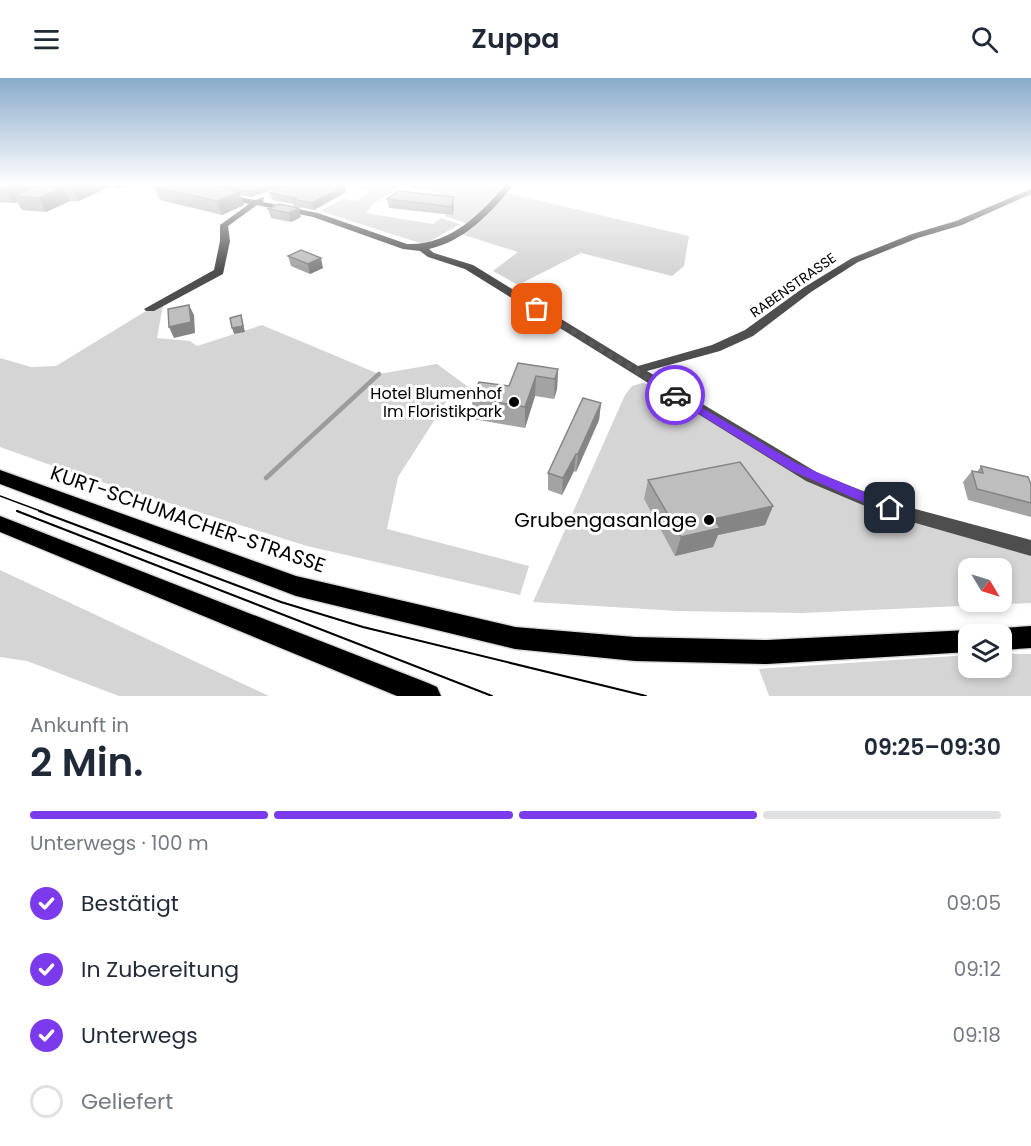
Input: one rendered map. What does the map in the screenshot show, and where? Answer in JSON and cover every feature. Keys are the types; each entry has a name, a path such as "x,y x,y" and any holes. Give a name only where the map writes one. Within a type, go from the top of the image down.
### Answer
{"main road":[{"name":"KURT-SCHUMACHER-STRASSE","path":"0,477 296,586 515,638 634,650 767,652 958,642"},
{"path":"0,524 428,696"},
{"path":"1012,638 1031,637"}],"street":[{"path":"150,309 219,272 225,241 224,225 241,213"},
{"path":"305,213 406,247 423,248 444,241 485,213"},
{"name":"RABENSTRASSE","path":"636,370 724,345 749,333 807,290 855,260 982,213"},
{"path":"423,248 431,255 469,267 812,477 890,508 1031,548"}],"shaded area":[{"path":"326,213 366,213 433,224 441,218 460,224 427,243 420,243"},
{"path":"447,213 591,213 689,236 684,266 672,276 581,253 518,285 493,271 518,252 461,234 472,225 444,216"},
{"path":"164,300 157,338 190,341 197,346 262,325 379,374 437,364 471,389 455,388 398,477 387,529 529,566 520,595 307,546 76,474 0,447 0,358 31,367 56,366"},
{"path":"642,383 652,385 779,462 1031,553 1031,603 1012,604 1012,558 958,558 958,606 802,613 677,611 533,602 625,395 632,386"},
{"path":"0,570 269,696 119,696 27,661 0,657"},
{"path":"1012,654 1031,654 1031,696 769,696 759,669 958,656 958,678 1012,678"}],"building":[{"path":"301,250 321,258 308,264 288,256"},
{"path":"189,305 191,322 169,327 168,309"},
{"path":"241,315 243,326 232,328 230,318"},
{"path":"518,363 558,369 555,379 536,376 525,407 472,398 479,382 509,386"},
{"path":"583,398 601,403 578,454 563,478 548,473"},
{"path":"740,462 773,506 714,519 720,528 681,537 648,480"},
{"path":"981,466 1028,477 1031,484 1031,503 977,489 972,471 983,473"}],"waterway":[{"path":"266,478 379,374"}],"tram line":[{"path":"0,496 43,512"},
{"path":"20,512 17,511 492,696"},
{"path":"39,511 281,602 363,627 646,696"}],"way so far":[{"path":"537,309 675,395"}],"place":[{"name":"Hotel Blumenhof Im Floristikpark","path":"514,402"},
{"name":"Grubengasanlage","path":"709,520"}],"route":[{"path":"675,395 812,477 890,508"}]}
